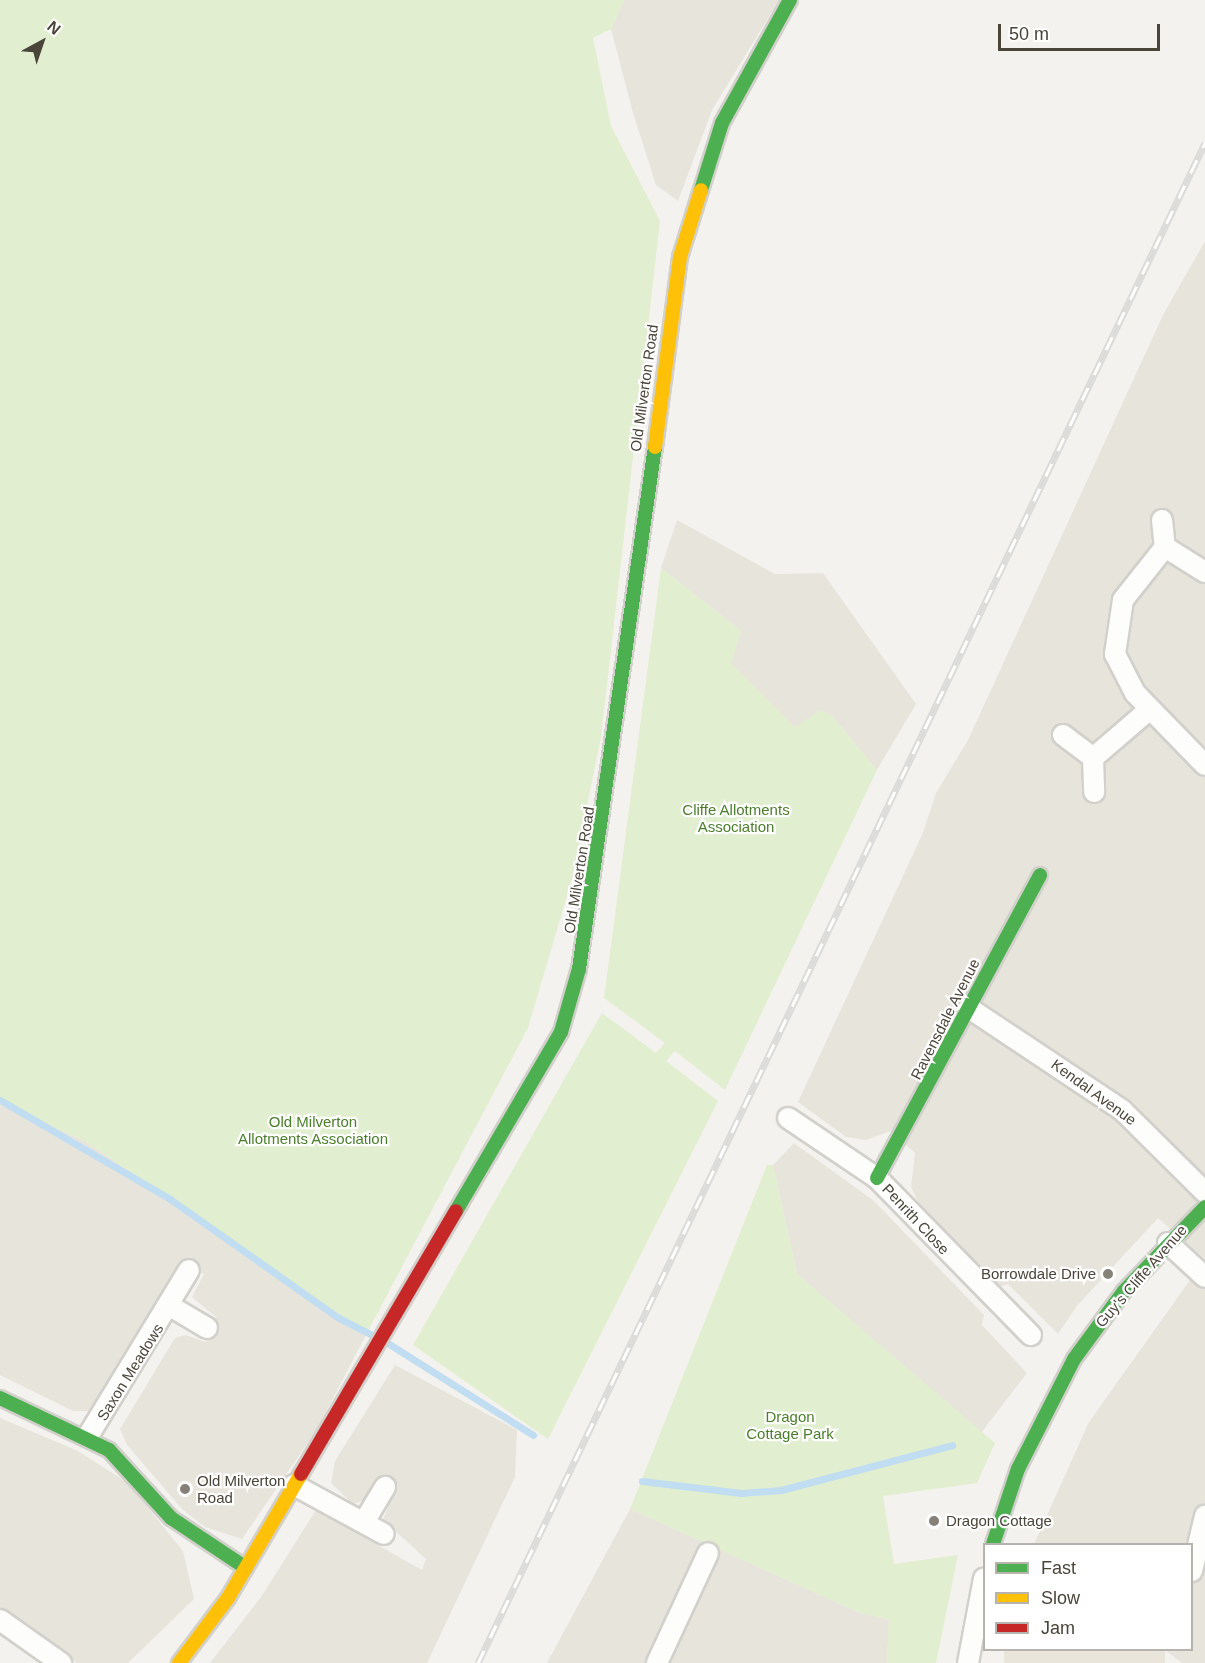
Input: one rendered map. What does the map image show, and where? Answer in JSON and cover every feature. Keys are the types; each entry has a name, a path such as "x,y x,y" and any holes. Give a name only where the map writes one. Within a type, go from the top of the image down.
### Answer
{"street":[{"name":"Old Milverton Road","path":"179,1663 246,1568 294,1485 395,1322 547,1061 572,1001 603,832 680,257 722,123 790,0"},
{"path":"1162,520 1165,547 1123,600 1115,638 1118,665 1150,709 1205,765"},
{"path":"1165,547 1205,572"},
{"path":"1093,758 1150,709"},
{"path":"1063,735 1093,758"},
{"path":"1093,758 1094,792"},
{"name":"Ravensdale Avenue","path":"877,1178 1040,875"},
{"name":"Kendal Avenue","path":"969,1008 1122,1110 1205,1192"},
{"name":"Penrith Close","path":"788,1118 877,1178 1031,1335"},
{"name":"Guy's Cliffe Avenue","path":"994,1543 1018,1468 1070,1366 1115,1302 1168,1243 1205,1207"},
{"path":"1168,1243 1205,1277"},
{"name":"Saxon Meadows","path":"88,1436 170,1306 189,1270"},
{"name":"Saxon Meadows","path":"170,1306 207,1328"},
{"path":"0,1398 88,1436 124,1464 171,1518 246,1568"},
{"path":"294,1485 384,1534"},
{"path":"364,1522 385,1487"},
{"path":"1193,1563 1205,1516"},
{"path":"657,1663 708,1553"},
{"path":"968,1663 983,1583"},
{"path":"0,1620 61,1663"}],"shaded area":[{"path":"624,0 779,0 712,110 678,201 656,185 633,113 611,29"},
{"path":"1205,241 1205,1259 1158,1218 1077,1306 1058,1334 1008,1284 998,1287 917,1200 911,1187 915,1153 891,1131 866,1140 846,1137 798,1102 922,835 936,793 968,740 1163,315"},
{"path":"677,520 775,574 823,573 916,704 877,770 832,716 820,711 795,728 730,663 741,631 661,568"},
{"path":"0,1105 85,1141 367,1333 317,1429 242,1539 205,1527 182,1509 127,1445 120,1429 175,1338 186,1335 205,1342 216,1317 192,1297 204,1274 180,1260 145,1327 88,1411 73,1411 0,1375"},
{"path":"794,1143 874,1201 984,1315 982,1325 1027,1373 981,1433 797,1274 773,1165"},
{"path":"1205,1259 1205,1663 1182,1663 1166,1651 1193,1651 1193,1543 1034,1543 1089,1422"},
{"path":"395,1365 517,1430 515,1477 427,1663 210,1663 261,1597 316,1510 422,1570 426,1559 383,1520 394,1492 376,1483 365,1500 353,1504 331,1483 335,1461"},
{"path":"0,1418 78,1451 128,1483 183,1551 194,1599 128,1663 77,1663 0,1608"},
{"path":"630,1509 858,1612 889,1620 887,1663 547,1663"},
{"path":"1004,1651 1165,1651 1165,1663 1004,1663"}],"green space":[{"name":"Old Milverton Allotments Association","path":"0,0 624,0 611,29 593,38 611,126 660,221 601,737 572,879 528,1028 367,1333 85,1141 0,1105"},
{"name":"Cliffe Allotments Association","path":"661,568 741,631 731,663 795,727 820,710 832,716 877,770 725,1090 675,1051 666,1061 718,1101 548,1439 413,1345 602,1013 656,1053 665,1043 604,998"},
{"name":"Dragon Cottage Park","path":"767,1165 773,1165 797,1274 995,1443 977,1483 883,1496 894,1564 958,1555 936,1663 887,1663 889,1620 858,1612 630,1509"}],"waterway":[{"path":"0,1100 170,1199 339,1318 376,1337"},
{"path":"386,1342 533,1435"},
{"path":"642,1481 741,1493 781,1490 952,1445"}],"railway":[{"path":"478,1663 1205,143"}],"traffic: fast":[{"path":"701,190 722,123 790,0"},
{"path":"456,1211 561,1032 579,969 655,447"},
{"path":"877,1178 1040,875"},
{"path":"993,1543 1018,1469 1074,1359 1124,1291 1205,1207"},
{"path":"0,1398 109,1450 171,1518 246,1568"}],"traffic: slow":[{"path":"655,447 680,257 701,190"},
{"path":"179,1663 228,1598 301,1474"}],"traffic: jam":[{"path":"301,1474 456,1211"}],"place":[{"name":"Borrowdale Drive","path":"1108,1274"},
{"name":"Old Milverton Road","path":"185,1489"},
{"name":"Dragon Cottage","path":"934,1521"}]}
